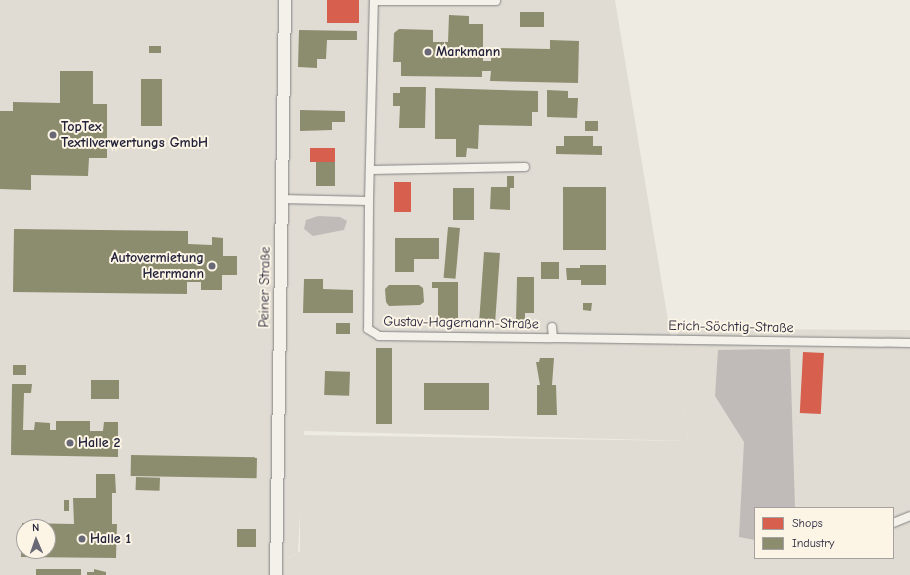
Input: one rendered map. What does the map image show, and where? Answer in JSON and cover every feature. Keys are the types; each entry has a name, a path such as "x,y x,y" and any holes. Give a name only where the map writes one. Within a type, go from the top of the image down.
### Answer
{"main road":[{"name":"Peiner Straße","path":"276,575 285,0"}],"street":[{"name":"Gustav-Hagemann-Straße","path":"496,1 374,1 371,170 369,201 368,329 380,336 553,338 552,327"},
{"path":"371,170 525,167"},
{"path":"281,198 369,201"},
{"name":"Erich-Söchtig-Straße","path":"553,338 910,343"},
{"path":"894,523 910,516"}],"shaded area":[{"path":"0,0 615,0 688,441 304,431 298,552 285,560 285,575 0,575"},
{"path":"318,216 340,217 347,221 344,230 313,236 304,229 306,220"},
{"path":"680,329 910,330 910,575 285,575 285,560 300,551 300,444 304,435 688,441 672,347"},
{"path":"790,349 795,507 754,507 754,540 739,537 744,442 715,396 718,350"}],"building: Shops":[{"path":"327,0 359,0 359,23 327,23"},
{"path":"310,148 335,148 335,162 310,162"},
{"path":"394,182 411,182 411,212 394,212"},
{"path":"803,352 824,353 821,414 800,413"}],"building: Industry":[{"path":"520,12 544,12 544,27 520,27"},
{"path":"449,15 469,16 469,24 483,24 483,61 491,61 491,48 550,49 550,40 579,41 578,83 490,81 491,71 482,71 482,77 401,76 401,62 393,62 394,33 399,29 433,30 433,42 448,42"},
{"path":"299,30 357,31 357,40 327,40 326,59 317,59 317,68 298,67"},
{"path":"149,46 161,46 161,53 149,53"},
{"name":"TopTex Textilverwertungs GmbH","path":"60,71 93,71 93,104 107,104 107,158 89,158 88,176 31,175 31,190 0,189 0,111 13,111 13,102 60,103"},
{"path":"141,79 162,79 162,126 141,126"},
{"path":"400,87 426,87 425,128 399,128 400,106 393,106 393,93 400,93"},
{"path":"435,88 538,91 538,112 532,112 532,126 479,125 478,149 467,148 466,157 456,157 456,139 435,139"},
{"path":"547,90 568,91 568,98 578,98 577,118 547,117"},
{"path":"300,110 345,111 345,122 332,122 332,130 300,131"},
{"path":"585,121 598,121 598,131 585,131"},
{"path":"564,136 593,136 593,146 602,146 602,155 556,154 556,146 564,146"},
{"path":"316,162 335,162 335,186 316,186"},
{"path":"507,176 514,176 514,188 510,188 510,210 490,209 491,187 507,187"},
{"path":"563,187 606,187 606,250 563,250"},
{"path":"453,188 474,188 474,220 453,220"},
{"path":"448,227 460,228 456,279 444,278"},
{"path":"14,229 188,231 188,244 212,245 212,237 223,238 223,256 237,256 237,275 222,275 222,290 201,290 201,282 187,282 187,294 13,292"},
{"path":"395,238 439,238 439,259 414,259 414,272 395,272"},
{"path":"484,252 500,253 495,320 479,319"},
{"path":"541,262 559,262 559,279 541,279"},
{"path":"580,265 606,265 606,285 581,285 581,280 567,280 566,268 580,268"},
{"path":"517,277 534,277 534,313 525,313 525,321 516,321"},
{"path":"304,279 323,279 323,289 353,290 353,313 303,313"},
{"path":"432,282 458,282 458,321 438,321 438,288 432,288"},
{"path":"389,285 419,285 423,288 424,302 420,305 389,306 386,302 385,289"},
{"path":"583,303 592,303 591,311 583,310"},
{"path":"336,323 350,323 350,334 336,334"},
{"path":"376,348 392,348 392,424 376,424"},
{"path":"540,358 554,358 552,385 556,385 557,415 537,415 537,385 540,385 536,362 539,362"},
{"path":"13,365 26,365 26,375 13,375"},
{"path":"325,371 350,372 349,396 324,395"},
{"path":"91,380 119,380 119,399 91,399"},
{"path":"424,383 489,383 489,410 424,410"},
{"name":"Halle 2","path":"12,384 32,384 31,393 24,393 23,430 34,430 35,422 50,423 50,430 56,430 56,421 90,421 90,431 103,431 104,422 118,422 118,457 11,455"},
{"path":"131,455 257,457 257,478 131,476"},
{"path":"96,474 115,474 116,493 112,493 112,524 117,524 116,558 56,557 56,524 74,524 73,498 96,498"},
{"path":"136,477 160,478 160,491 136,490"},
{"path":"64,500 69,500 69,511 64,511"},
{"path":"237,529 256,529 256,547 237,547"},
{"path":"36,569 81,569 81,575 36,575"},
{"path":"94,569 106,572 106,575 87,575 87,572 94,572"}],"place":[{"name":"Markmann","path":"428,52"},
{"name":"TopTex Textilverwertungs GmbH","path":"53,135"},
{"name":"Autovermietung Herrmann","path":"212,266"},
{"name":"Halle 2","path":"70,443"},
{"name":"Halle 1","path":"82,539"}]}
